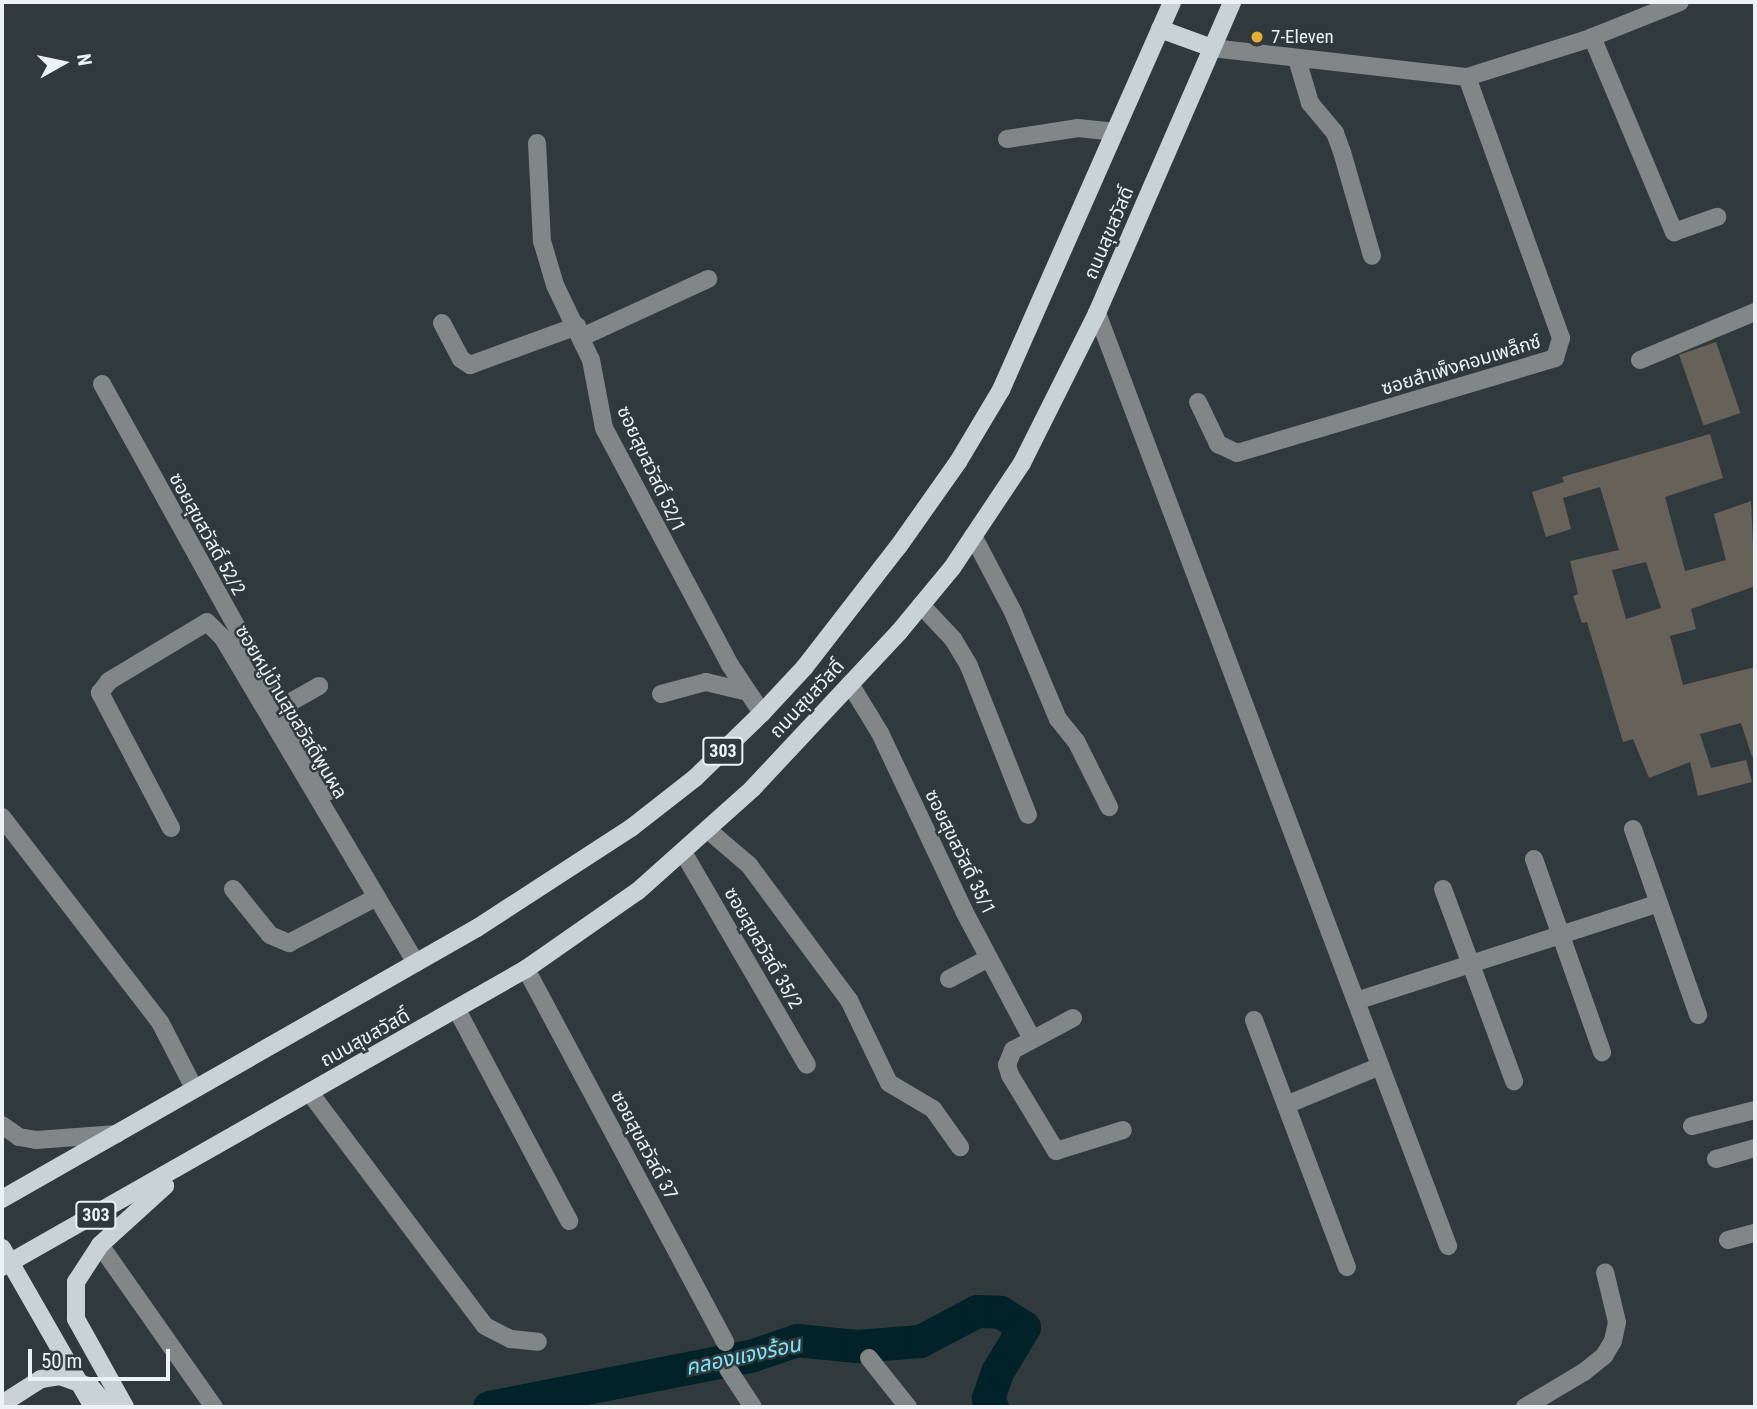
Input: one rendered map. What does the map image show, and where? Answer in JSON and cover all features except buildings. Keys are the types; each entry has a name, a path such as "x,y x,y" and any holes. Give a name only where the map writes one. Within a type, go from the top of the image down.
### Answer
{"main road":[{"name":"ถนนสุขสวัสดิ์","path":"2,1199 421,960 631,828 695,778 762,713 890,558 958,461 1029,331 1172,2"},
{"name":"ถนนสุขสวัสดิ์","path":"2,1267 457,1010 526,969 628,899 708,830 850,684 921,605 973,536 1022,463 1097,313 1231,2"},
{"path":"1160,29 1212,48"},
{"path":"125,1407 76,1319 76,1282 100,1245 191,1162"},
{"path":"2,1248 93,1407"},
{"path":"2,1404 41,1379 60,1376 74,1377 91,1387 108,1407"}],"street":[{"path":"1212,48 1467,77 1592,37 1670,4"},
{"path":"1592,37 1674,232 1717,217"},
{"path":"1297,59 1310,103 1335,133 1372,256"},
{"name":"ซอยสำเพ็งคอมเพล็กซ์","path":"1198,401 1218,444 1237,453 1555,358 1562,338 1467,77"},
{"path":"1007,139 1078,128 1114,132"},
{"name":"ซอยสุขสวัสดิ์ 52/1","path":"537,143 542,241 555,285 579,332 610,440 762,713"},
{"path":"442,323 461,359 470,365 579,332 708,279"},
{"path":"1640,360 1755,312"},
{"path":"1097,313 1448,1247"},
{"name":"ซอยสุขสวัสดิ์ 52/2","path":"102,384 421,960"},
{"path":"973,536 1013,612 1058,719 1076,741 1109,807"},
{"path":"921,605 953,639 969,666 1028,815"},
{"name":"ซอยหมู่บ้านสุขสวัสดิ์พูนผล","path":"171,828 100,693 109,681 207,622 223,638 377,897 421,960"},
{"path":"661,694 706,682 748,692"},
{"name":"ซอยสุขสวัสดิ์ 35/1","path":"850,684 880,733 989,958 1032,1039"},
{"path":"280,708 319,686"},
{"path":"2,817 160,1022 194,1088"},
{"path":"1633,829 1698,1015"},
{"path":"708,830 749,865 849,1000 889,1083 933,1109 960,1147"},
{"name":"ซอยสุขสวัสดิ์ 35/2","path":"683,852 807,1065"},
{"path":"1534,859 1602,1052"},
{"path":"233,889 270,935 289,943 377,897"},
{"path":"1443,889 1514,1082"},
{"path":"1356,1001 1659,903"},
{"path":"949,979 989,958"},
{"name":"ซอยสุขสวัสดิ์ 37","path":"526,969 724,1342"},
{"path":"457,1010 569,1221"},
{"path":"1073,1018 1013,1051 1007,1065 1052,1147 1064,1152 1123,1130"},
{"path":"1254,1020 1347,1267"},
{"path":"1286,1105 1380,1066"},
{"path":"310,1093 485,1326 511,1339 538,1342"},
{"path":"1692,1126 1755,1110"},
{"path":"2,1125 19,1137 36,1140 117,1134"},
{"path":"1716,1159 1755,1148"},
{"path":"1728,1240 1755,1233"},
{"path":"100,1245 214,1407"},
{"path":"1525,1407 1584,1372 1604,1356 1613,1341 1617,1322 1605,1272"},
{"path":"869,1358 908,1407"},
{"path":"727,1369 752,1407"}],"waterway":[{"name":"คลองแจงร้อน","path":"489,1407 753,1355 797,1340 856,1346 920,1341 977,1311 1000,1312 1024,1327 997,1372 988,1398 992,1407"}],"place":[{"name":"7-Eleven","path":"1257,37"}]}
